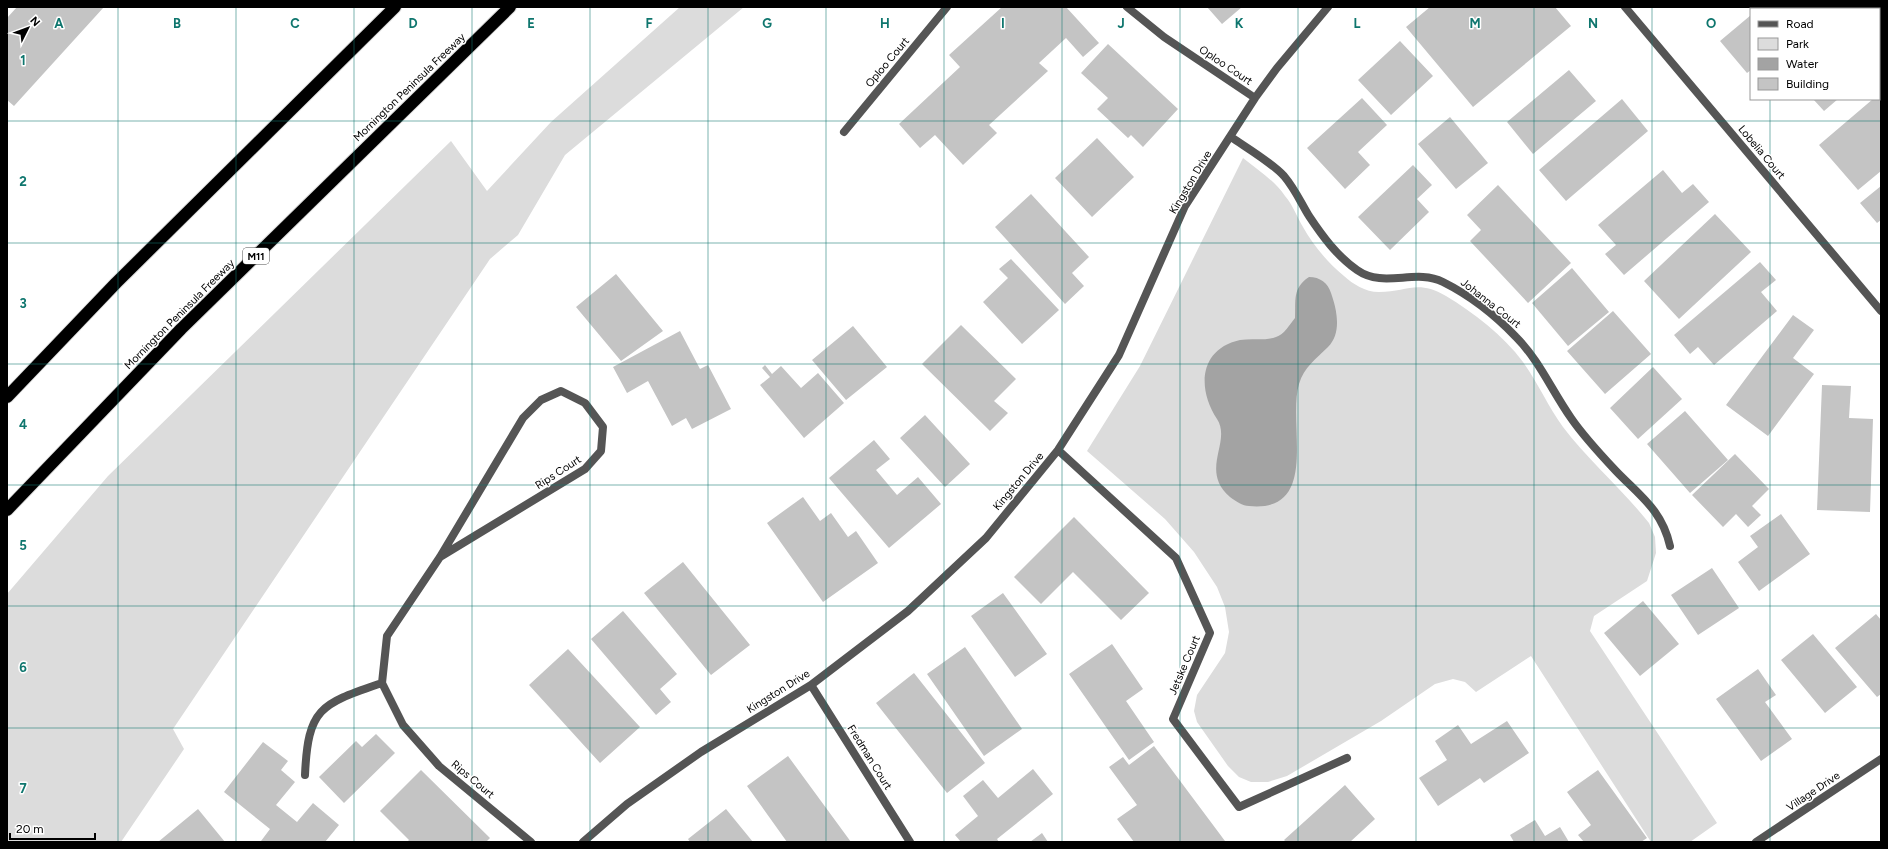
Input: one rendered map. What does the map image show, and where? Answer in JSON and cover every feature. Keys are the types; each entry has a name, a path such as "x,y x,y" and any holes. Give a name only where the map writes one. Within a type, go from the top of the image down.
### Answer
{"highway":[{"path":"7,397 116,283 395,7"},
{"name":"Mornington Peninsula Freeway","path":"7,510 181,329 510,7"}],"street":[{"name":"Oploo Court","path":"844,132 947,7"},
{"name":"Oploo Court","path":"1127,7 1164,37 1255,98"},
{"name":"Kingston Drive","path":"582,842 627,804 701,752 811,685 908,611 986,538 1058,450 1119,355 1186,206 1255,98 1328,7"},
{"name":"Lobelia Court","path":"1626,7 1881,311"},
{"name":"Johanna Court","path":"1231,137 1283,175 1294,189 1324,237 1341,258 1359,271 1372,278 1389,280 1406,277 1427,276 1442,281 1497,319 1516,337 1532,357 1571,418 1594,448 1649,503 1659,516 1667,532 1670,546"},
{"name":"Rips Court","path":"440,557 585,469 601,451 603,427 584,403 561,391 541,400 522,418 440,557 387,636 382,683 403,725 439,766 531,842"},
{"name":"Jetske Court","path":"1058,450 1176,558 1210,632 1173,719 1239,807 1346,758"},
{"path":"305,775 309,736 316,717 330,703 382,683"},
{"name":"Fredman Court","path":"811,685 910,842"},
{"name":"Village Drive","path":"1756,842 1881,759"}],"green space":[{"path":"680,7 744,7 565,155 518,235 490,259 173,729 184,749 121,842 7,842 7,594 108,476 451,141 487,191 551,122"},
{"path":"1243,158 1281,190 1316,247 1338,271 1351,282 1364,289 1374,292 1419,287 1427,288 1446,296 1488,325 1523,362 1563,427 1649,523 1655,537 1656,553 1647,581 1594,616 1590,631 1717,823 1690,842 1651,842 1531,656 1476,692 1465,682 1453,679 1435,684 1381,721 1287,776 1268,782 1251,782 1239,777 1228,766 1197,722 1194,711 1197,695 1225,653 1229,632 1225,607 1217,587 1194,552 1165,519 1087,451 1140,366"}],"water":[{"path":"1309,277 1320,279 1330,289 1336,314 1337,328 1328,347 1307,368 1299,384 1296,401 1296,463 1293,481 1286,496 1271,504 1244,505 1230,497 1221,487 1217,477 1216,467 1221,428 1206,395 1205,383 1209,361 1216,352 1226,345 1240,340 1272,338 1279,336 1284,332 1295,318 1295,300 1297,290"}],"building":[{"path":"17,7 104,7 14,106 7,100 7,18"},
{"path":"1002,7 1066,7 1099,43 1083,57 1066,38 1039,63 1048,71 989,125 997,133 963,165 935,135 920,148 899,124 960,67 949,55"},
{"path":"1207,7 1242,7 1222,24"},
{"path":"1430,7 1555,7 1571,26 1473,107 1406,27"},
{"path":"1815,7 1816,8 1760,8"},
{"path":"1750,16 1750,71 1747,73 1720,41"},
{"path":"1400,41 1433,76 1391,115 1358,80"},
{"path":"1108,44 1178,109 1143,147 1131,135 1128,138 1097,109 1108,98 1081,73"},
{"path":"1569,70 1596,101 1533,154 1507,122"},
{"path":"1881,92 1881,171 1858,190 1819,145 1872,100 1880,100"},
{"path":"1362,98 1387,125 1358,152 1370,165 1345,189 1307,148"},
{"path":"1622,99 1648,131 1566,201 1539,170"},
{"path":"1814,100 1837,100 1824,111"},
{"path":"1450,117 1488,163 1456,189 1418,144"},
{"path":"1097,138 1134,177 1092,217 1055,178"},
{"path":"1413,165 1432,185 1417,199 1429,212 1390,250 1358,217"},
{"path":"1663,170 1682,193 1693,184 1709,202 1624,275 1605,254 1616,245 1598,225"},
{"path":"1498,185 1571,263 1528,303 1470,241 1481,230 1467,215"},
{"path":"1881,186 1881,220 1877,223 1860,203"},
{"path":"1031,194 1089,257 1072,273 1084,286 1065,304 995,227"},
{"path":"1715,214 1751,252 1679,319 1644,281"},
{"path":"1011,259 1059,310 1022,344 983,302 1008,278 999,269"},
{"path":"1760,262 1776,280 1761,292 1777,311 1714,365 1698,347 1690,354 1674,335"},
{"path":"1572,268 1609,312 1568,346 1532,303"},
{"path":"616,274 663,331 621,361 576,307"},
{"path":"1613,311 1651,354 1605,394 1567,351"},
{"path":"1793,315 1814,330 1793,358 1814,374 1768,436 1726,405"},
{"path":"961,325 1016,379 994,401 1008,413 990,431 922,364"},
{"path":"853,326 887,367 846,400 812,360"},
{"path":"680,331 700,369 708,365 731,409 692,429 686,418 672,426 648,381 627,393 613,367"},
{"path":"765,365 772,374 781,366 801,388 818,373 844,403 804,438 760,385 770,377 762,368"},
{"path":"1653,367 1682,399 1638,439 1610,408"},
{"path":"1822,385 1851,386 1849,418 1873,419 1870,512 1817,510"},
{"path":"1685,411 1728,460 1690,493 1647,444"},
{"path":"925,415 970,464 945,487 900,438"},
{"path":"874,440 890,459 876,470 897,495 918,477 941,504 889,548 829,478"},
{"path":"1735,454 1769,489 1752,506 1761,515 1748,527 1736,514 1723,527 1692,495"},
{"path":"803,497 820,521 831,513 848,537 856,531 878,563 823,602 767,523"},
{"path":"1781,514 1810,554 1759,591 1738,562 1758,547 1750,536"},
{"path":"1074,517 1149,593 1121,620 1073,572 1041,604 1014,577"},
{"path":"683,562 750,645 711,675 644,593"},
{"path":"1712,568 1739,608 1698,635 1671,595"},
{"path":"1003,593 1047,654 1015,677 971,616"},
{"path":"1643,601 1679,644 1640,676 1604,633"},
{"path":"623,611 677,674 660,689 671,702 656,715 591,639"},
{"path":"1876,614 1881,620 1881,694 1877,697 1835,648"},
{"path":"1813,634 1857,687 1825,713 1781,660"},
{"path":"1112,644 1143,689 1126,701 1154,742 1129,760 1069,674"},
{"path":"965,647 1022,729 984,756 927,674"},
{"path":"568,649 640,727 600,763 529,685"},
{"path":"1758,669 1776,695 1765,702 1792,739 1761,761 1716,699"},
{"path":"914,673 985,763 947,793 876,703"},
{"path":"1507,721 1529,753 1484,783 1480,778 1438,806 1419,778 1447,760 1435,741 1458,725 1471,744"},
{"path":"376,734 395,753 344,803 319,777 356,741 362,747"},
{"path":"263,742 288,761 281,770 295,782 276,805 297,822 313,803 339,825 325,842 263,842 261,841 270,829 224,792"},
{"path":"1154,746 1225,841 1224,842 1134,842 1117,819 1137,805 1109,767 1123,757 1129,765"},
{"path":"788,756 851,842 787,842 747,786"},
{"path":"1033,769 1053,794 997,839 999,842 961,842 955,835 978,816 963,796 983,780 998,798"},
{"path":"421,770 490,838 486,842 407,842 409,840 380,811"},
{"path":"1598,770 1647,838 1641,842 1584,842 1578,835 1591,825 1567,792"},
{"path":"1345,785 1375,819 1350,842 1286,842 1284,840"},
{"path":"198,809 225,842 158,842"},
{"path":"726,809 753,842 690,842 688,839"},
{"path":"1535,820 1545,836 1560,827 1569,842 1514,842 1510,835"},
{"path":"1042,833 1048,842 1030,842"}]}
